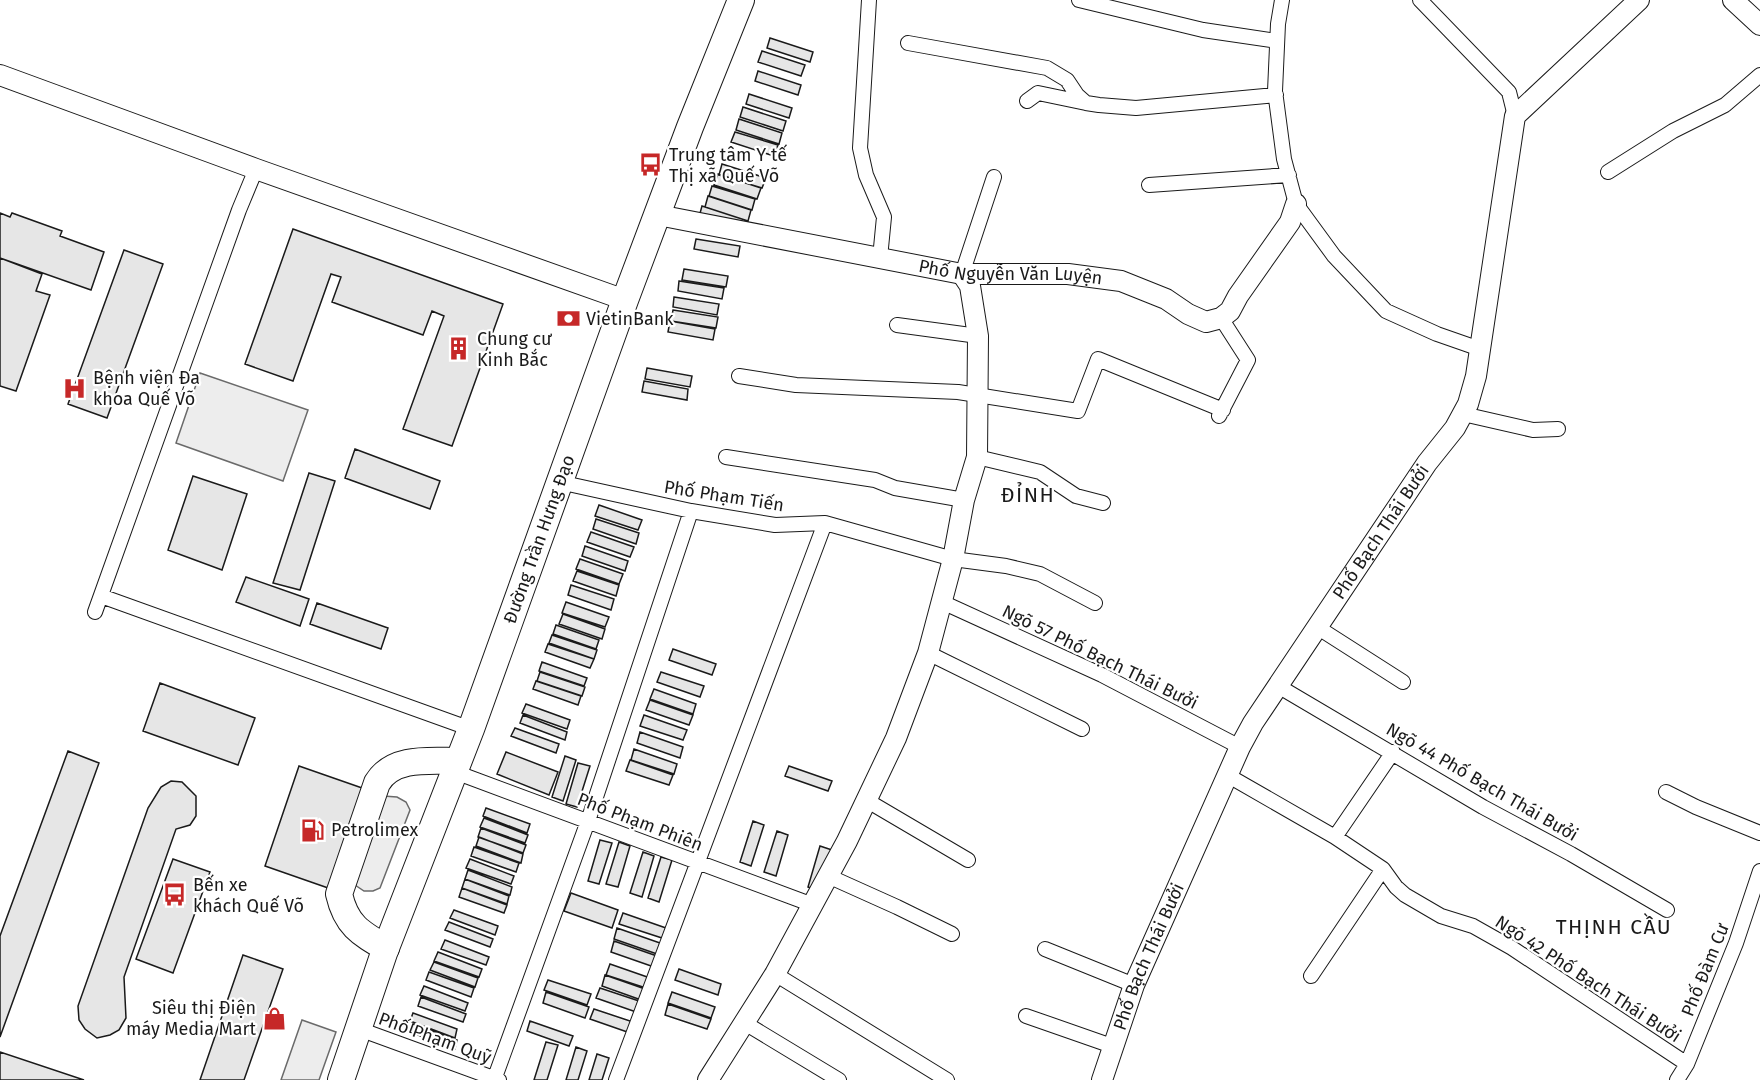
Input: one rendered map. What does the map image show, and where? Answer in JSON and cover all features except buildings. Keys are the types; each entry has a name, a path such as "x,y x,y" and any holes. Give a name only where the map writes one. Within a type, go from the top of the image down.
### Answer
{"highway":[{"name":"Đường Trần Hưng Đạo","path":"341,1080 386,948 471,729 625,300 741,0"},
{"path":"386,948 353,926 346,916 339,894 377,783 381,776 398,765 421,761 456,767"}],"street":[{"path":"869,0 860,148 866,175 884,217 880,258"},
{"path":"1079,0 1203,30 1277,42"},
{"path":"1282,0 1277,42 1276,95 1284,159 1296,204 1334,256 1386,311 1437,334 1480,349"},
{"path":"1420,0 1509,92 1515,116 1639,0"},
{"path":"1733,0 1760,25"},
{"path":"908,43 1047,68 1067,80 1077,95 1086,103"},
{"path":"0,75 625,300"},
{"path":"1608,172 1673,131 1725,105 1760,75"},
{"path":"1027,101 1038,93 1086,103 1136,108 1276,95"},
{"name":"Phố Bạch Thái Bưởi","path":"1102,1080 1134,985 1227,775 1253,723 1427,463 1455,428 1468,405 1476,376 1515,116"},
{"path":"95,612 256,169"},
{"path":"1149,185 1289,175"},
{"path":"708,1080 775,974 828,876 896,738 928,653 953,559 964,500 977,458 978,336 970,286 962,274 994,177"},
{"path":"739,376 796,386 958,392 1078,411 1098,359 1221,413 1248,360 1221,318 1230,311 1290,222 1296,204"},
{"name":"Phố Nguyễn Văn Luyện","path":"658,215 962,274 1068,274 1121,281 1166,299 1188,314 1206,322 1221,318"},
{"path":"897,325 978,336"},
{"path":"1462,414 1533,430 1558,429"},
{"path":"726,457 875,480 895,488 964,500"},
{"path":"977,458 1040,472 1076,496 1102,503"},
{"name":"Phố Phạm Tiến","path":"559,482 691,511 775,525 825,523 953,559 1006,566 1040,574 1095,603"},
{"path":"496,1079 588,821 691,511"},
{"path":"616,1080 825,523"},
{"path":"101,596 471,729"},
{"name":"Ngõ 57 Phố Bạch Thái Bưởi","path":"942,602 1102,675 1240,747"},
{"path":"1317,627 1403,682"},
{"path":"928,653 1082,729"},
{"name":"Ngõ 44 Phố Bạch Thái Bưởi","path":"1278,686 1483,807 1571,854 1667,910"},
{"path":"1335,837 1393,752"},
{"name":"Phố Phạm Phiên","path":"456,767 588,821 813,905"},
{"name":"Ngõ 42 Phố Bạch Thái Bưởi","path":"1227,775 1335,837 1383,869 1405,895 1441,916 1473,926 1497,939 1687,1064"},
{"path":"1666,792 1760,833"},
{"path":"866,800 968,860"},
{"path":"1311,976 1383,869"},
{"name":"Phố Đàm Cư","path":"1682,1079 1736,943 1760,871"},
{"path":"828,876 952,934"},
{"path":"1045,949 1134,985"},
{"path":"775,974 947,1080"},
{"path":"1026,1016 1112,1047"},
{"path":"743,1022 839,1080"},
{"name":"Phố Phạm Quỹ","path":"359,1029 496,1079"}],"shaded area":[{"path":"200,373 308,410 283,481 176,443"},
{"path":"383,796 397,797 406,802 410,810 380,888 364,891 355,885"},
{"path":"302,1020 336,1032 319,1080 281,1080"}],"place":[{"name":"Trung tâm Y tế Thị xã Quế Võ","path":"651,165"},
{"name":"VietinBank","path":"568,319"},
{"name":"Chung cư Kinh Bắc","path":"459,349"},
{"name":"Bệnh viện Đa khoa Quế Võ","path":"75,388"},
{"name":"Petrolimex","path":"313,830"},
{"name":"Bến xe khách Quế Võ","path":"175,895"},
{"name":"Siêu thị Điện máy Media Mart","path":"274,1018"}],"district":[{"name":"ĐỈNH","path":"1028,495"},
{"name":"THỊNH CẦU","path":"1614,927"}]}
